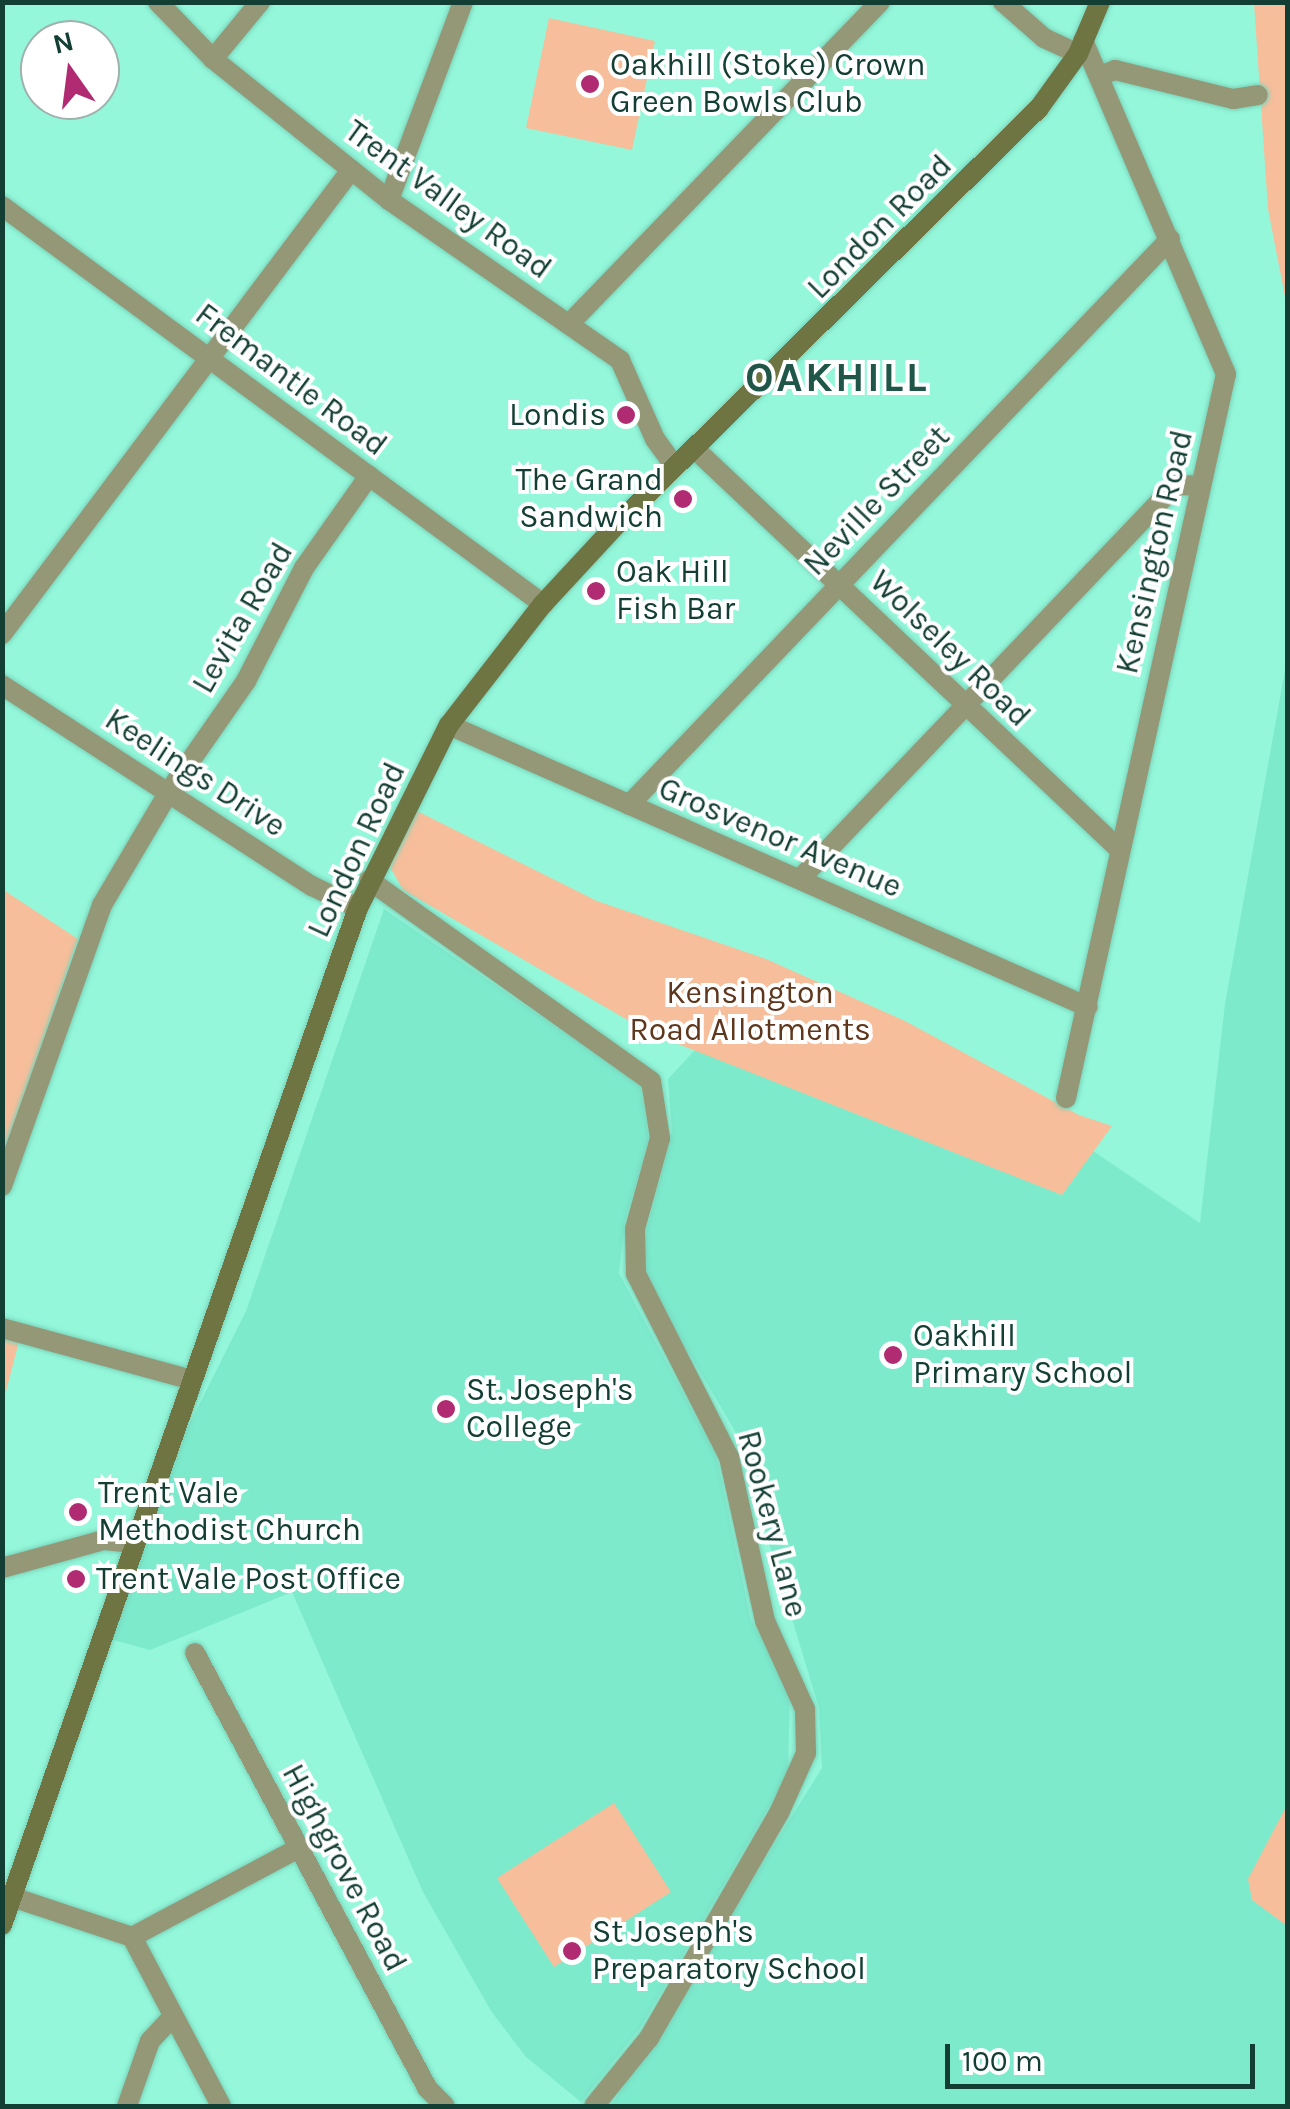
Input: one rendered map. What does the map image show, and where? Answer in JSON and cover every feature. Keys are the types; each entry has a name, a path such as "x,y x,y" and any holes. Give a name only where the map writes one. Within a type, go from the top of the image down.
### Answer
{"main road":[{"name":"London Road","path":"2,1925 130,1544 192,1380 368,880 450,725 543,604 674,465 696,450 1039,108 1080,47 1100,2"}],"street":[{"name":"Trent Valley Road","path":"158,2 213,59 389,200 620,360 655,439 674,465"},
{"path":"213,59 235,41 260,2"},
{"path":"389,200 462,2"},
{"path":"570,323 880,2"},
{"path":"1003,2 1044,38 1080,47"},
{"name":"Kensington Road","path":"1066,1098 1226,374 1102,76 1080,47"},
{"path":"1102,76 1114,70 1233,98 1258,95"},
{"path":"2,634 352,170"},
{"name":"Fremantle Road","path":"2,206 543,604"},
{"name":"Neville Street","path":"628,805 1170,239"},
{"name":"Wolseley Road","path":"696,450 1120,850"},
{"name":"Levita Road","path":"2,1186 102,905 170,790 246,681 304,568 368,476"},
{"path":"800,878 1176,485 1200,486"},
{"name":"Keelings Drive","path":"2,685 170,790 312,886 358,908"},
{"name":"Grosvenor Avenue","path":"450,725 1088,1006"},
{"name":"Rookery Lane","path":"368,880 651,1081 660,1138 635,1230 636,1274 729,1457 765,1621 805,1709 806,1753 779,1813 649,2038 594,2106"},
{"path":"2,1328 192,1380"},
{"path":"2,1568 104,1540 130,1544"},
{"name":"Highgrove Road","path":"195,1653 426,2088 445,2106"},
{"path":"132,1936 299,1848"},
{"path":"12,1896 132,1936 221,2106"},
{"path":"127,2106 150,2041 173,2016"}],"shaded area":[{"path":"1287,659 1287,2106 611,2106 822,1768 819,1708 735,1431 645,1279 644,1240 672,1132 668,1079 695,1050 1062,1195 1093,1151 1200,1223 1225,1004"},
{"name":"St. Joseph's College","path":"384,909 640,1084 649,1139 625,1221 619,1273 716,1455 751,1620 790,1689 788,1774 640,2028 581,2102 526,2057 491,2011 423,1892 292,1592 150,1650 110,1639 187,1429 246,1311"}],"green space":[{"path":"1254,3 1287,3 1287,307 1268,209"},
{"name":"Oakhill (Stoke) Crown Green Bowls Club","path":"549,18 655,41 632,150 526,128"},
{"name":"Kensington Road Allotments","path":"415,810 597,901 766,959 905,1021 1079,1115 1112,1126 1062,1195 650,1033 403,890 390,867"},
{"path":"2,889 78,939 3,1155"},
{"path":"3,1337 19,1341 3,1403"},
{"path":"614,1803 671,1892 554,1967 497,1878"},
{"path":"1287,1805 1287,1926 1252,1900 1248,1879"}],"place":[{"name":"Oakhill (Stoke) Crown Green Bowls Club","path":"590,84"},
{"name":"Londis","path":"626,415"},
{"name":"The Grand Sandwich","path":"683,499"},
{"name":"Oak Hill Fish Bar","path":"596,591"},
{"name":"Oakhill Primary School","path":"893,1355"},
{"name":"St. Joseph's College","path":"446,1409"},
{"name":"Trent Vale Methodist Church","path":"78,1512"},
{"name":"Trent Vale Post Office","path":"76,1579"},
{"name":"St Joseph's Preparatory School","path":"572,1951"}],"district":[{"name":"OAKHILL","path":"837,377"}]}
